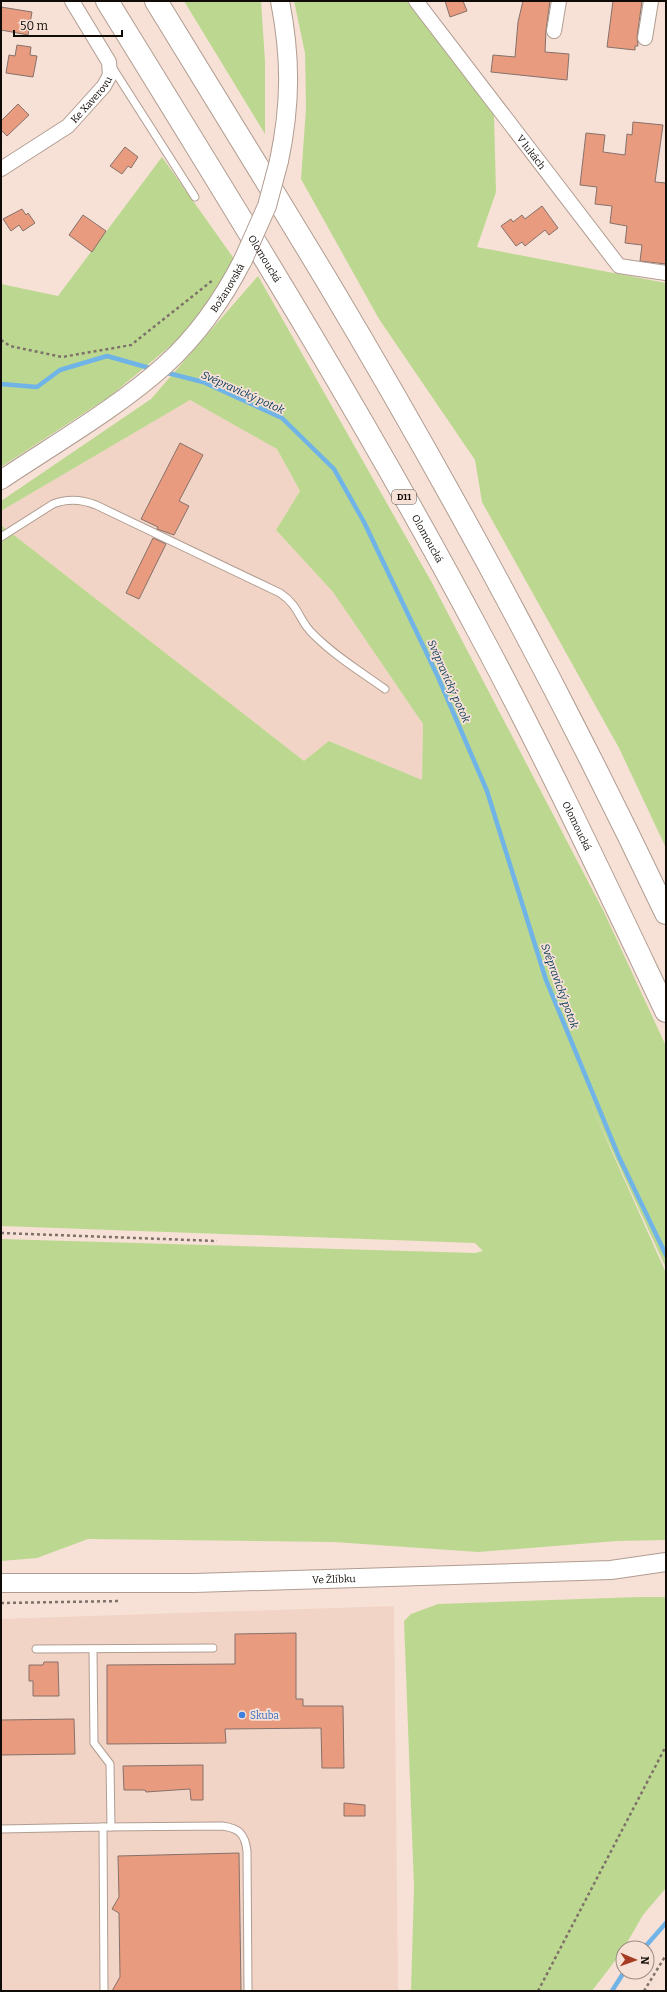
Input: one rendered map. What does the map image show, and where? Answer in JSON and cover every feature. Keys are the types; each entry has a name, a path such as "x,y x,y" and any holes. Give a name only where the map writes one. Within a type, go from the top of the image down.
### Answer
{"highway":[{"name":"Olomoucká","path":"107,1 222,186 366,430 470,616 588,846 666,1011"},
{"path":"156,1 326,279 402,409 515,612 624,824 666,913"}],"street":[{"name":"Ke Xaverovu","path":"1,169 68,126 104,86 110,75 109,62 72,1"},
{"name":"Božanovská","path":"1,480 115,404 160,369 192,336 217,305 241,265 267,206 280,161 288,105 289,68 285,27 280,1"},
{"name":"V lukách","path":"416,1 619,266 666,274"},
{"path":"554,31 559,1"},
{"path":"645,38 651,1"},
{"name":"Ve Žlíbku","path":"1,1583 195,1583 548,1572 611,1570 666,1562"}],"lane":[{"path":"109,62 196,196"},
{"path":"1,537 61,501 78,500 96,505 280,593 295,605 303,621 313,635 385,689"},
{"path":"36,1649 213,1648"},
{"path":"93,1649 94,1743 110,1764 111,1827"},
{"path":"1,1829 222,1826 238,1830 243,1835 247,1851 248,1991"},
{"path":"103,1827 104,1991"}],"path":[{"path":"1,340 10,346 62,357 131,344 219,275 241,265"},
{"path":"1,1233 216,1242"},
{"path":"538,1991 666,1746"},
{"path":"644,1991 666,1955"}],"shaded area":[{"path":"190,400 277,449 300,491 276,530 333,592 423,724 422,780 330,741 304,761 1,525 1,511"},
{"path":"394,1606 398,1991 1,1991 1,1619"}],"green space":[{"path":"184,1 261,1 265,61 265,134"},
{"path":"294,1 407,1 494,115 496,192 477,247 666,283 666,848 619,748 482,502 475,460 379,319 301,179 306,108 305,53"},
{"path":"162,157 237,263 180,338 109,397 1,467 1,284 58,296"},
{"path":"258,276 431,581 604,912 666,1046 666,1268 588,1098 666,1273 666,1540 617,1541 478,1552 334,1542 88,1539 37,1558 1,1561 1,1239 475,1253 483,1251 475,1243 1,1226 1,525 304,761 329,741 422,780 423,724 333,592 276,530 300,491 277,449 190,400 1,511 1,501 151,399"},
{"path":"666,1597 666,1888 643,1915 629,1940 615,1940 615,1961 592,1991 411,1991 414,1887 404,1621 411,1614 438,1604"}],"building":[{"path":"445,1 463,1 467,11 450,17"},
{"path":"523,1 550,1 545,52 569,54 567,80 491,72 493,55 515,57 518,22"},
{"path":"613,1 642,1 637,37 638,46 635,46 635,50 607,47"},
{"path":"1,7 32,12 28,35 1,30"},
{"path":"17,45 31,47 30,55 37,56 33,77 6,73 9,55 15,56"},
{"path":"18,104 29,115 7,136 1,130 1,121"},
{"path":"633,122 663,125 655,182 666,183 666,264 640,261 642,245 625,243 627,226 610,223 612,206 595,204 597,187 580,185 586,133 605,135 603,152 625,155 627,134 632,135"},
{"path":"125,147 138,157 131,168 128,166 122,174 110,166"},
{"path":"542,206 558,228 549,235 545,230 525,246 522,242 516,246 501,226 511,219 513,222 522,215 525,219"},
{"path":"22,209 26,215 28,213 35,223 23,231 19,225 11,231 3,219"},
{"path":"83,215 106,231 92,252 69,235"},
{"path":"180,443 203,455 179,501 189,506 174,535 157,529 158,527 141,519"},
{"path":"153,538 166,544 139,599 126,593"},
{"path":"296,1633 296,1699 303,1699 303,1706 343,1706 344,1768 322,1768 321,1728 225,1729 226,1743 107,1744 107,1665 235,1664 235,1634"},
{"path":"44,1662 58,1662 59,1696 33,1696 33,1681 29,1681 29,1665 43,1665"},
{"path":"74,1719 75,1754 1,1755 1,1720"},
{"path":"203,1765 203,1800 191,1800 190,1789 146,1792 145,1790 124,1790 123,1766"},
{"path":"344,1803 365,1805 365,1816 344,1816"},
{"path":"239,1853 241,1991 112,1991 120,1977 119,1913 112,1909 119,1897 118,1856"}],"waterway":[{"name":"Svépravický potok","path":"1,384 37,387 60,370 107,356 153,369"},
{"name":"Svépravický potok","path":"164,372 203,382 282,418 334,469 364,522 438,677 487,791 546,980 619,1157 666,1255"},
{"name":"Svépravický potok","path":"651,1940 666,1923"},
{"name":"Svépravický potok","path":"612,1991 619,1980"}],"place":[{"name":"Skuba","path":"242,1715"}]}
